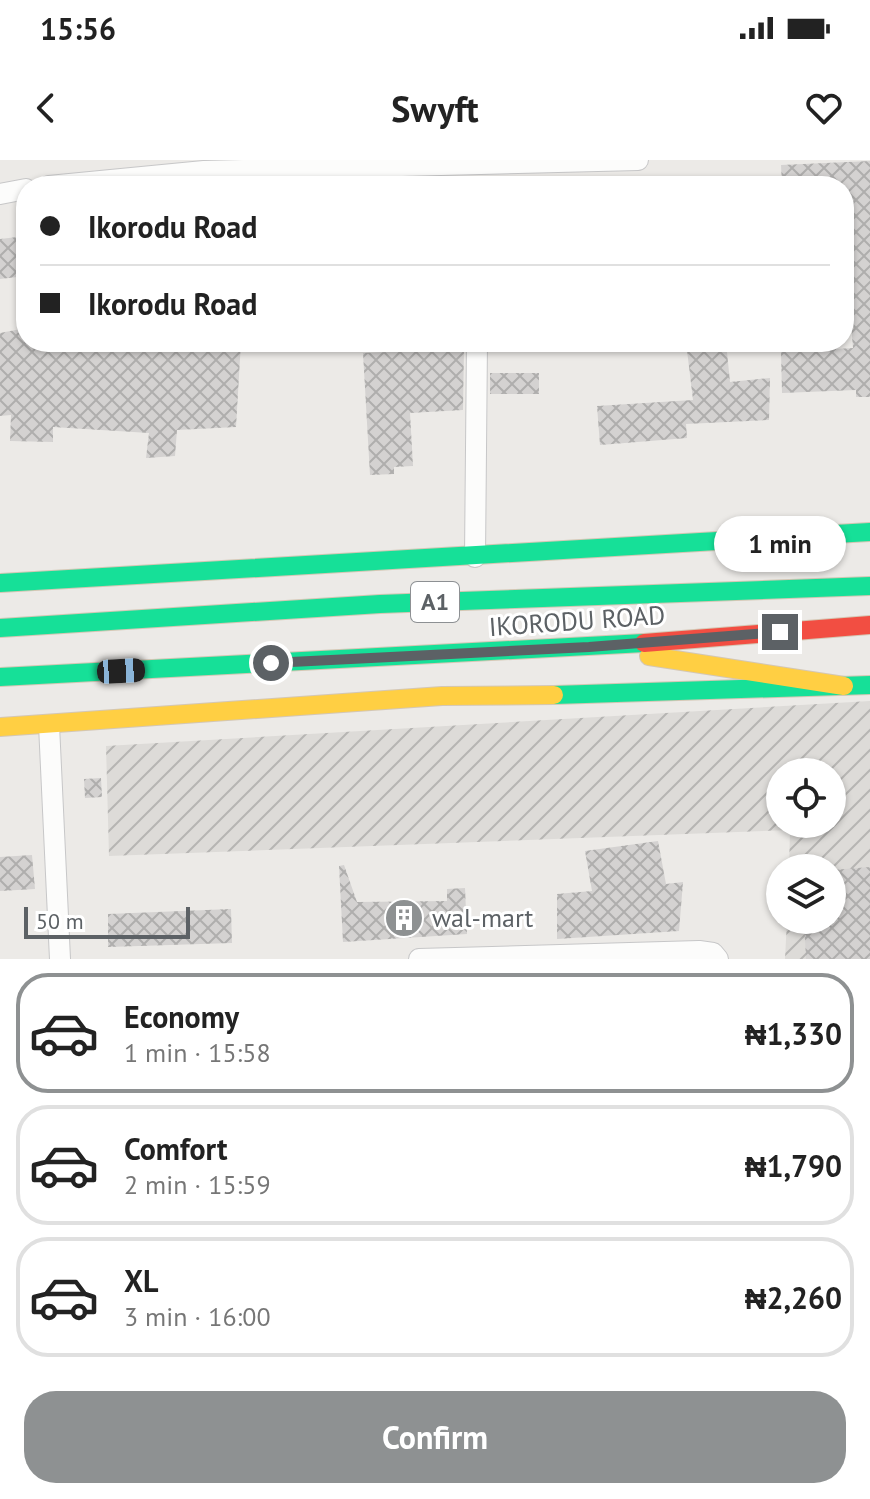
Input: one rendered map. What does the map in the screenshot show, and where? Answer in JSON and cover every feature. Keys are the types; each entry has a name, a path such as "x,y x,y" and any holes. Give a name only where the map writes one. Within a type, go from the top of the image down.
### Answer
{"main road":[{"path":"0,583 870,532"},
{"name":"IKORODU ROAD","path":"0,628 380,604 870,586"},
{"name":"IKORODU ROAD","path":"0,677 589,647 870,625"},
{"path":"589,647 844,686"},
{"path":"0,727 442,696 641,694 870,685"}],"street":[{"path":"152,176 204,171 638,160"},
{"path":"475,557 477,352"},
{"path":"49,725 60,959"},
{"path":"419,959 699,951 713,953 718,959"}],"shaded area":[{"path":"870,701 870,959 785,959 786,934 846,934 846,854 789,854 790,838 846,838 846,758 766,758 766,831 109,856 106,746"}],"building":[{"path":"870,161 870,397 856,397 856,390 782,393 781,352 854,352 854,176 782,176 781,165"},
{"path":"16,237 16,277 0,279 0,239"},
{"path":"16,330 16,352 240,352 236,427 177,430 175,456 146,458 149,433 53,427 53,442 10,441 11,415 0,416 0,333"},
{"path":"464,352 463,410 410,413 413,466 394,467 394,474 370,475 363,353"},
{"path":"687,352 727,352 730,382 770,378 769,420 686,424 687,438 600,445 597,406 693,400"},
{"path":"490,373 539,373 539,394 490,394"},
{"path":"101,778 102,797 85,798 84,779"},
{"path":"658,841 666,884 683,882 679,931 557,939 557,894 592,891 585,851"},
{"path":"32,855 35,889 0,891 0,857"},
{"name":"wal-mart","path":"344,865 357,902 447,901 447,889 465,888 467,934 343,942 339,866"},
{"path":"870,867 870,959 806,959 805,934 846,934 846,869"},
{"path":"231,909 232,943 108,947 108,914"}],"traffic: fast":[{"path":"0,583 870,532"},
{"path":"0,628 380,604 870,586"},
{"path":"0,677 644,643"},
{"path":"554,695 870,685"}],"traffic: slow":[{"path":"649,656 844,686"},
{"path":"0,727 442,696 554,695"}],"traffic: jam":[{"path":"644,643 870,625"}],"place":[{"name":"wal-mart","path":"404,918"}],"route":[{"path":"271,663 589,647 780,632"}]}
